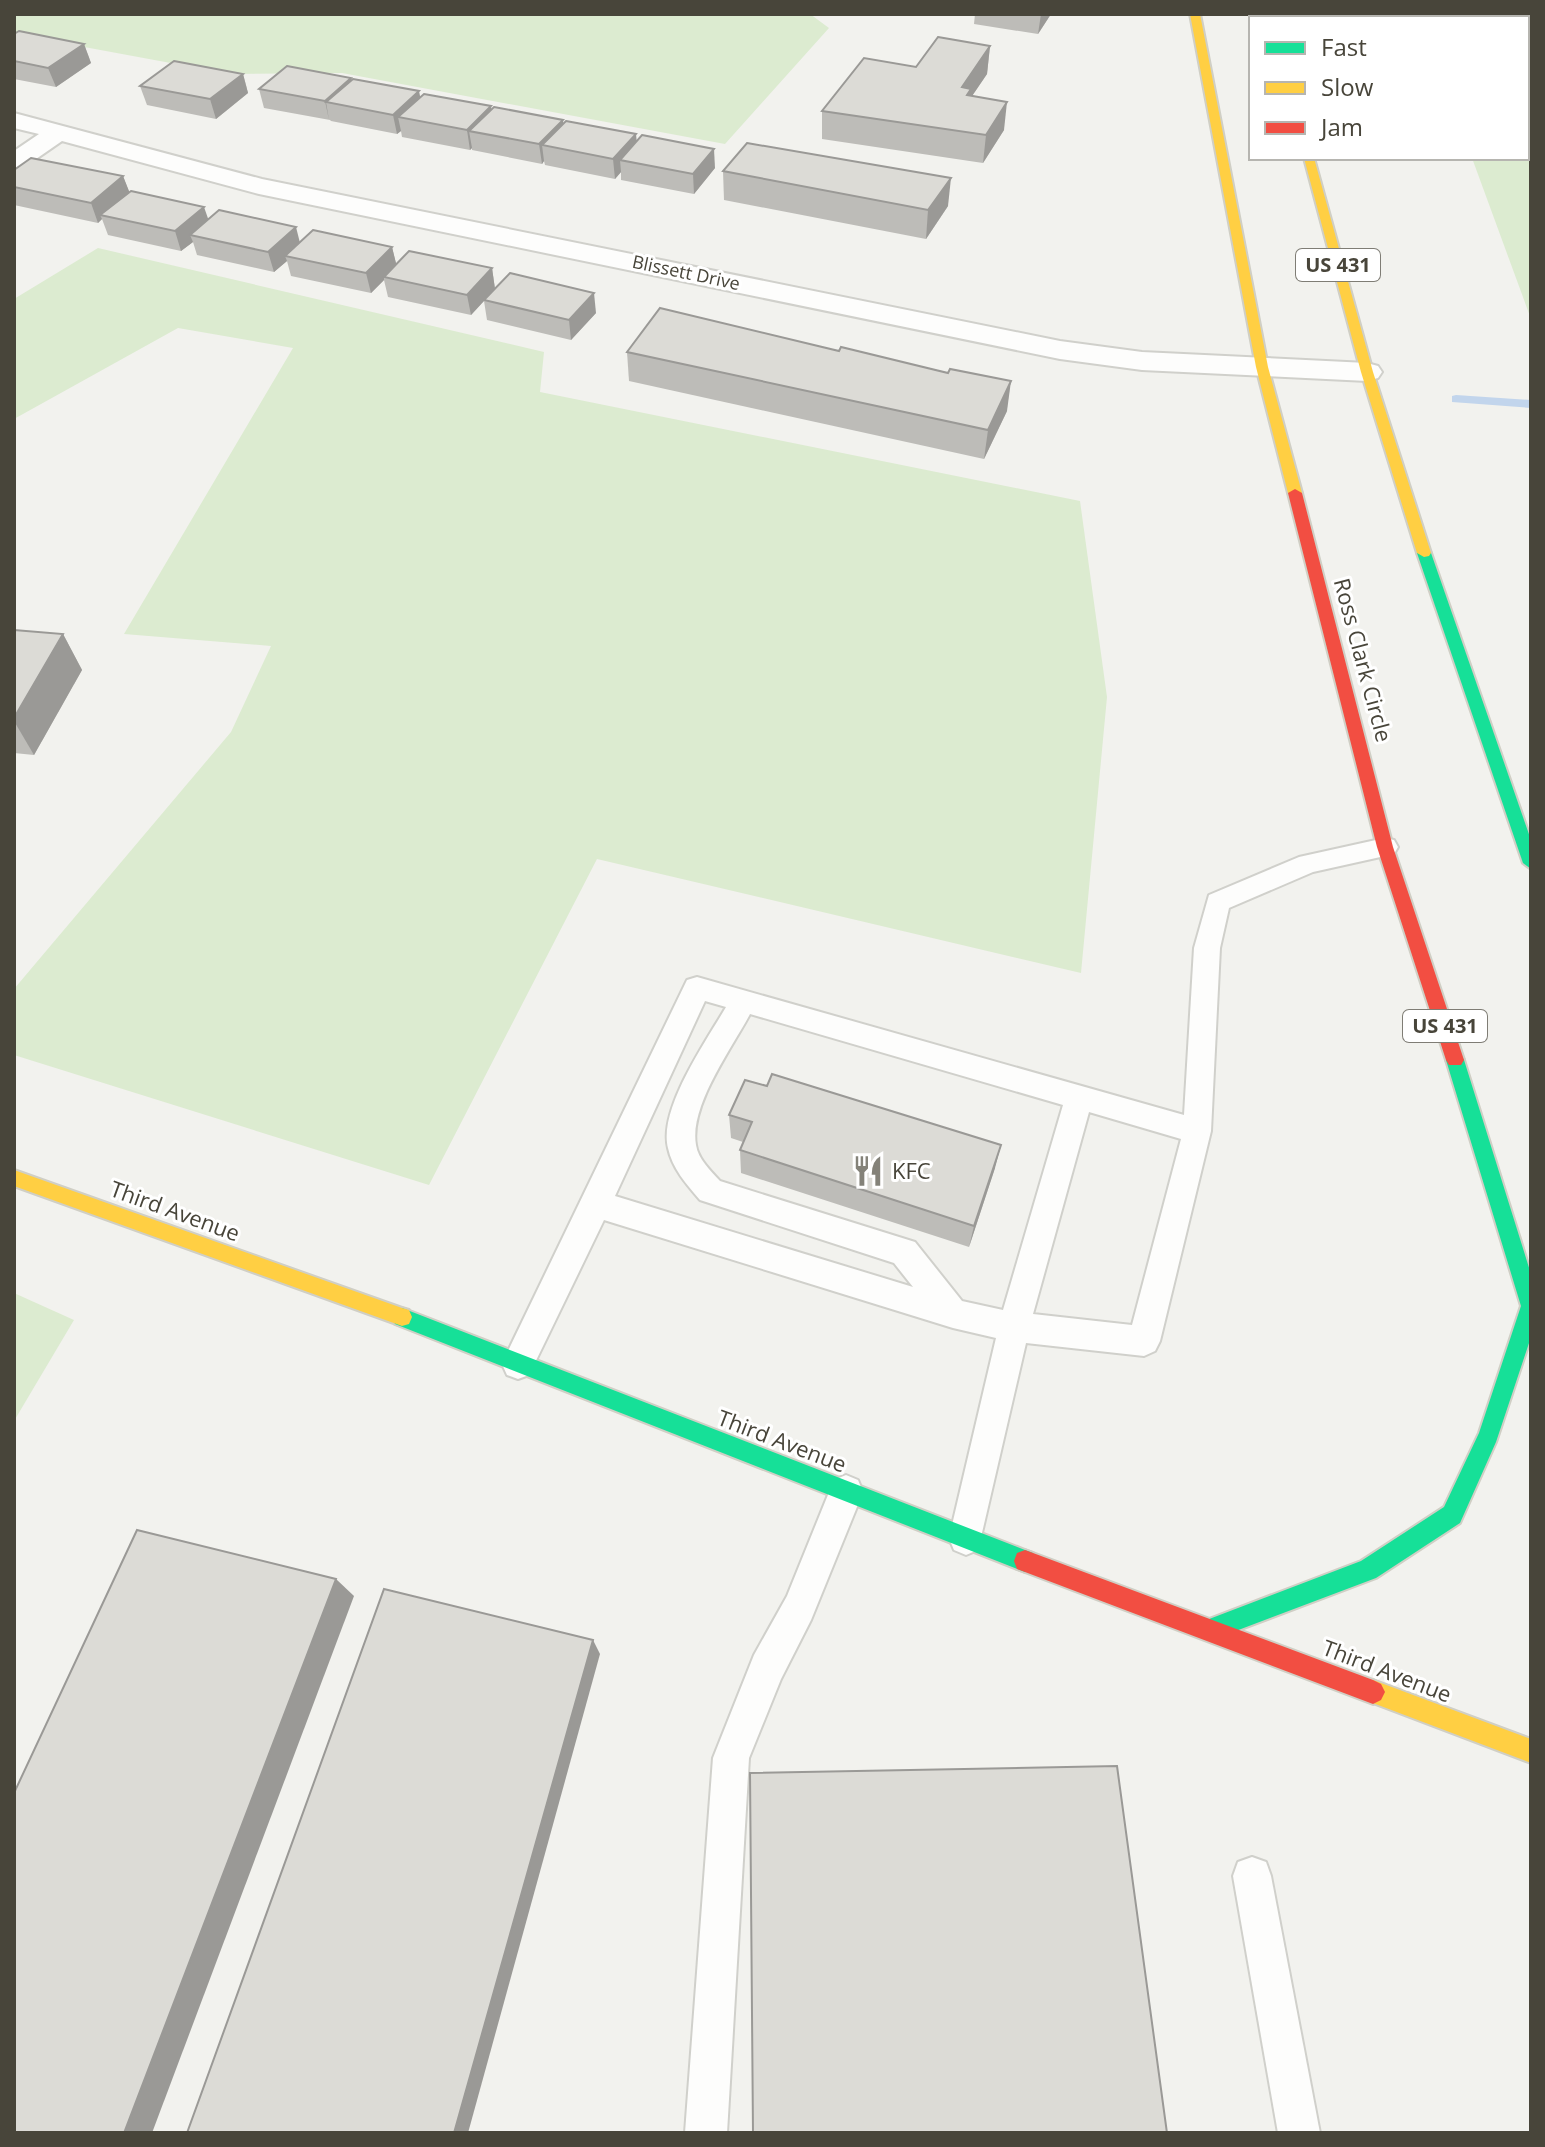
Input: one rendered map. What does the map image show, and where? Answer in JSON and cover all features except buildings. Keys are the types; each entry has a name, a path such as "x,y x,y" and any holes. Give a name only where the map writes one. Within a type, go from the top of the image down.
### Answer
{"main road":[{"name":"Ross Clark Circle","path":"1195,14 1262,367 1362,745 1385,847 1421,951 1531,1306"},
{"name":"US 431","path":"1310,160 1367,372 1444,617 1531,863"},
{"name":"Third Avenue","path":"14,1178 440,1331 846,1492 1531,1751"},
{"path":"1212,1629 1368,1570 1452,1515 1489,1435 1531,1306"}],"street":[{"name":"Blissett Drive","path":"14,120 259,186 1060,350 1142,361 1367,372"},
{"path":"14,163 60,131"}],"lane":[{"path":"597,1204 953,1314 1014,1327 1144,1341 1197,1131 1207,948 1218,902 1308,864 1385,847"},
{"path":"518,1364 597,1204 697,988 742,1004 1197,1131"},
{"path":"742,1004 686,1111 681,1142 690,1169 710,1191 904,1252 953,1314"},
{"path":"966,1538 1014,1327 1079,1098"},
{"path":"706,2133 731,1758 767,1668 799,1608 846,1492"},
{"path":"1252,1876 1299,2133"}],"green space":[{"path":"14,14 810,14 829,28 725,144 342,73 230,74 14,34"},
{"path":"1531,14 1531,319 1473,160 1529,160 1529,16 1421,16"},
{"path":"98,248 544,352 540,392 1080,501 1107,697 1081,973 597,859 429,1185 14,1055 14,989 231,732 271,646 124,634 293,348 178,328 14,419 14,299"},
{"path":"14,1293 74,1320 14,1421"}],"waterway":[{"path":"1456,399 1531,404"}],"traffic: fast":[{"path":"1424,553 1531,863"},
{"path":"1455,1060 1531,1306"},
{"path":"1212,1629 1368,1570 1452,1515 1489,1435 1531,1306"},
{"path":"402,1317 1025,1561"}],"traffic: slow":[{"path":"1195,14 1262,367 1295,493"},
{"path":"1310,160 1367,372 1424,553"},
{"path":"14,1178 402,1317"},
{"path":"1373,1692 1531,1751"}],"traffic: jam":[{"path":"1295,493 1385,847 1455,1060"},
{"path":"1025,1561 1373,1692"}],"place":[{"name":"KFC","path":"868,1171"}]}
